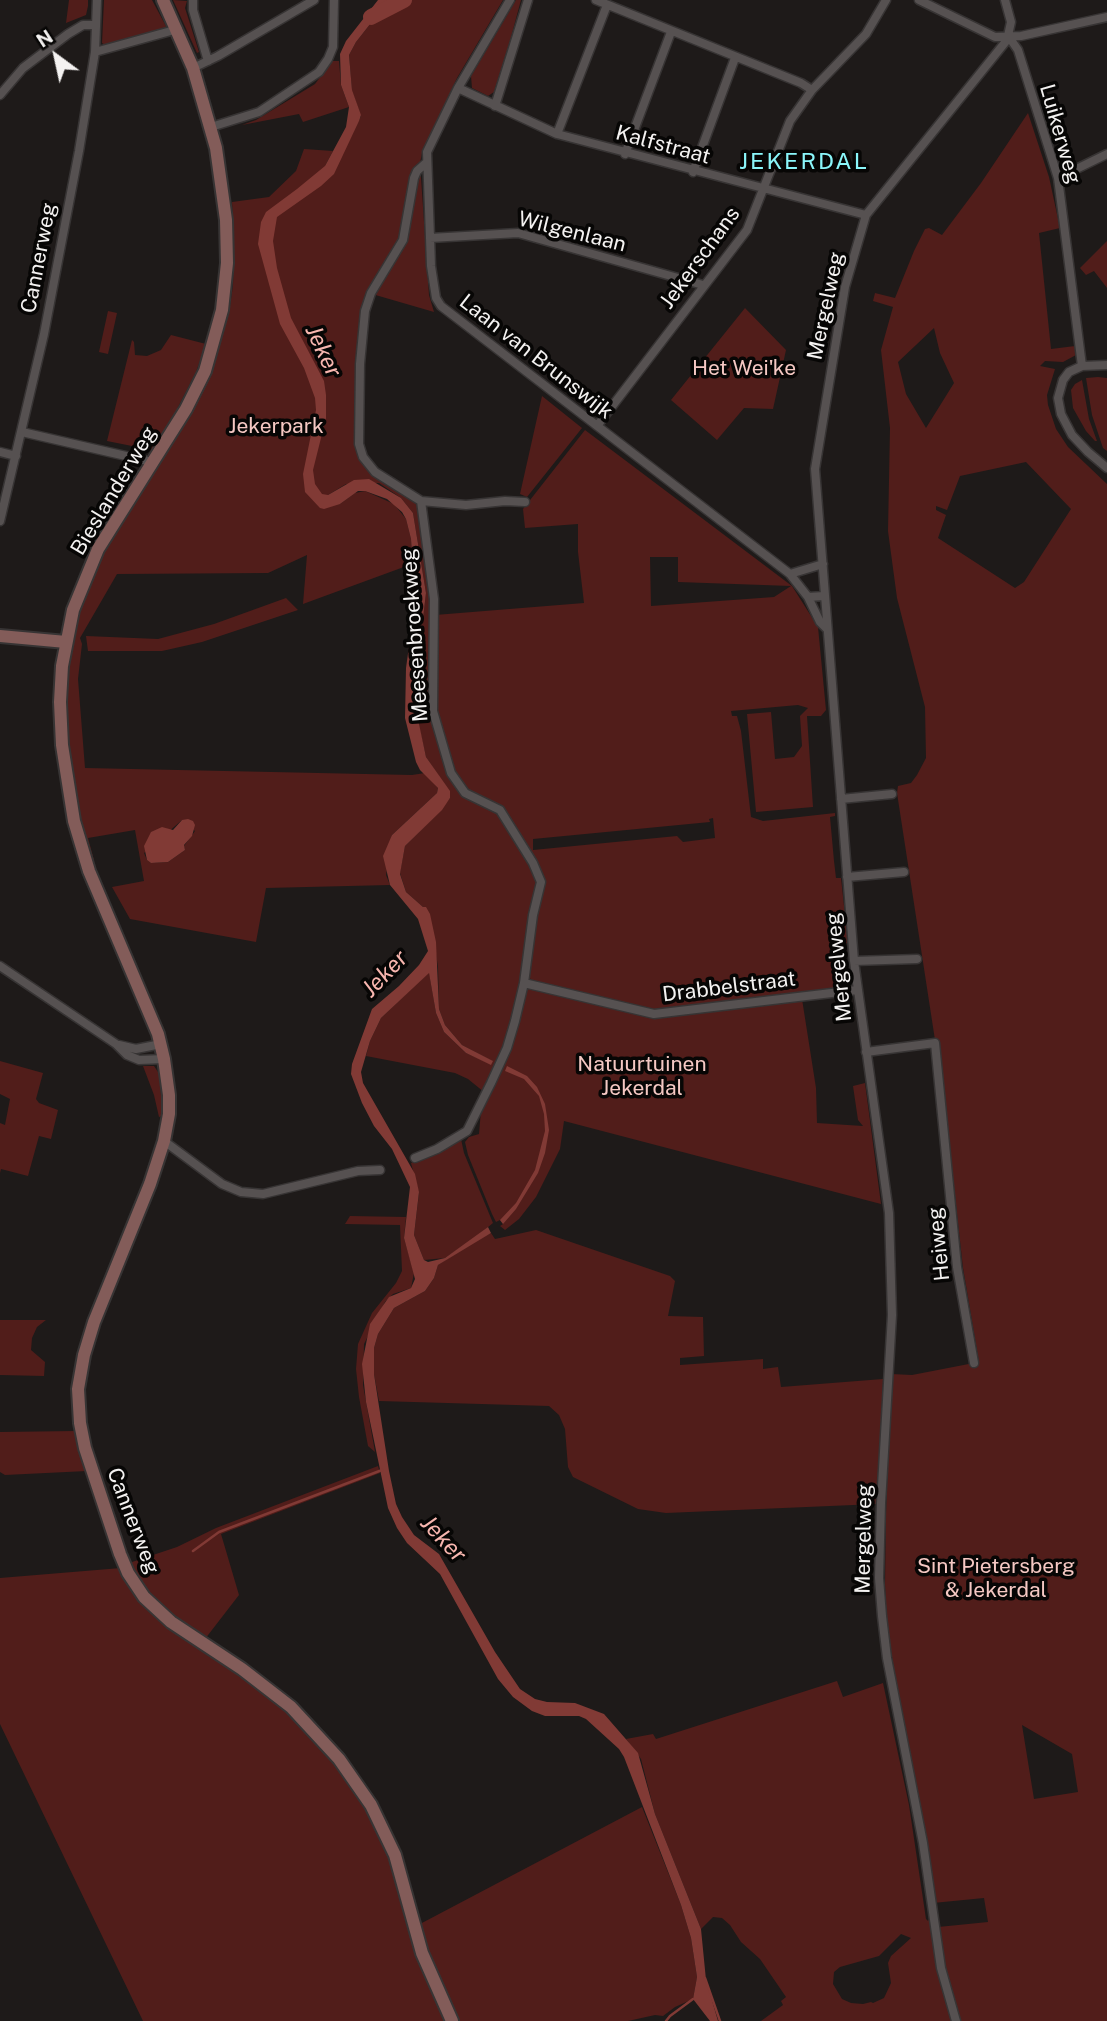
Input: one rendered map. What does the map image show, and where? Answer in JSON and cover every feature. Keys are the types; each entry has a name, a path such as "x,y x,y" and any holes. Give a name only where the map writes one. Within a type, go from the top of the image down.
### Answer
{"main road":[{"name":"Bieslanderweg","path":"161,1044 89,871 74,821 66,783 61,730 61,683 66,642 77,597 97,549 196,391 211,353 222,310 227,263 226,220 220,169 211,127 193,68 163,0"},
{"path":"0,636 66,642"},
{"name":"Cannerweg","path":"161,1044 169,1114 164,1141 84,1355 78,1389 83,1441 124,1563 148,1603 291,1707 325,1742 358,1785 395,1855 422,1953 452,2021"}],"street":[{"name":"Cannerweg","path":"0,521 61,251 95,52 97,0"},
{"path":"193,0 193,10 208,61"},
{"path":"193,68 314,0"},
{"path":"211,127 259,112 315,76 326,63 333,47 334,0"},
{"name":"Laan van Brunswijk","path":"510,0 457,88 429,148 426,163 433,286 439,303 790,574 808,597 820,622 826,628"},
{"path":"495,106 528,0"},
{"path":"596,0 607,5 618,4 671,32 801,83 812,90"},
{"name":"Jekerschans","path":"597,426 747,230 782,136 799,107 866,34 886,0"},
{"path":"919,0 995,37 1009,37 1107,17"},
{"name":"Luikerweg","path":"1005,0 1011,22 1009,37 1018,50 1058,178 1082,366"},
{"path":"557,134 607,5"},
{"path":"1,90 23,68 68,34 83,25 96,25"},
{"path":"95,52 178,29"},
{"path":"625,154 671,32"},
{"name":"Mergelweg","path":"956,2021 941,1968 923,1843 887,1658 882,1616 879,1578 892,1315 888,1205 854,961 815,479 816,458 845,287 866,215 1009,37"},
{"path":"693,172 735,58"},
{"name":"Kalfstraat","path":"457,88 557,134 693,172 866,215"},
{"path":"1058,178 1107,155"},
{"path":"426,163 414,178 403,240 367,304 360,364 357,431 361,453 372,469 421,501 466,505 510,500 525,502"},
{"name":"Wilgenlaan","path":"430,238 518,233 703,285"},
{"path":"1107,365 1082,366 1069,372 1063,380 1058,398 1059,408 1072,435 1107,468"},
{"path":"22,432 152,462"},
{"path":"0,452 16,456"},
{"name":"Meesenbroekweg","path":"415,1158 437,1149 470,1128 507,1048 524,983 527,951 541,879 500,810 465,793 451,773 433,711 434,599 421,501"},
{"path":"790,574 823,564"},
{"path":"808,597 824,596"},
{"path":"841,799 892,794"},
{"path":"847,877 904,872"},
{"path":"854,961 917,959"},
{"path":"0,966 116,1044 127,1055 139,1060 164,1059"},
{"name":"Drabbelstraat","path":"524,983 654,1014 857,990"},
{"name":"Heiweg","path":"866,1052 934,1042 947,1123 957,1268 974,1363"},
{"path":"116,1044 136,1049 161,1044"},
{"path":"164,1141 222,1184 241,1192 263,1194 358,1171 380,1170"}],"green space":[{"path":"69,0 88,0 88,6 86,15 66,23"},
{"path":"104,0 152,0 167,28 105,45 102,43"},
{"path":"173,0 187,1 185,8 199,52 197,53"},
{"name":"Jekerpark","path":"389,0 503,0 457,78 422,153 420,163 429,295 434,312 372,294 368,305 359,424 366,466 370,472 419,506 431,592 429,702 450,778 496,810 538,878 520,988 508,1035 484,1092 468,1079 455,1073 366,1056 381,1018 429,972 436,1013 444,1032 466,1053 491,1064 492,1061 462,1045 445,1025 439,1009 438,967 432,928 423,907 406,892 400,873 405,846 450,798 449,791 426,757 419,727 415,687 426,593 413,513 401,498 379,483 346,484 328,495 340,504 355,493 365,491 394,504 406,519 411,539 412,564 303,604 307,555 268,573 117,574 80,638 82,644 78,679 85,768 412,775 425,773 438,788 437,793 392,835 386,875 390,885 266,888 256,942 130,919 112,887 144,881 135,830 88,838 94,860 89,859 63,728 70,637 93,566 219,343 229,313 233,285 232,202 269,197 296,171 304,149 333,151 325,166 346,147 361,116 352,91 349,55","holes":["182,820 195,831 184,846 185,850 168,862 151,863 147,860 144,853"]},
{"path":"516,0 521,0 510,41 494,92 488,96 472,88 471,76"},
{"path":"332,61 339,61 341,85 349,107 303,122 299,114 242,125 256,120 315,84"},
{"name":"Sint Pietersberg & Jekerdal","path":"1028,113 1049,177 1060,228 1039,233 1051,349 1075,346 1076,355 1063,362 1045,361 1040,366 1055,369 1047,395 1048,405 1056,429 1068,447 1107,484 1107,2021 761,2021 783,2005 781,2001 786,1997 760,1959 741,1942 722,1918 713,1917 701,1929 655,1814 641,1759 626,1739 653,1734 656,1739 837,1681 843,1697 883,1683 909,1805 926,1919 928,1921 936,1918 938,1927 988,1922 984,1898 933,1903 887,1627 886,1513 891,1374 912,1375 979,1362 963,1268 945,1105 897,793 898,786 911,783 926,758 925,707 897,598 888,531 890,428 881,350 893,307 873,301 875,293 895,298 925,229 929,228 942,235","holes":["934,328 940,353 954,383 926,428 906,394 898,362","1026,462 1071,509 1024,582 1015,588 938,538 946,515 936,510 936,506 947,510 960,476","1022,1725 1072,1754 1078,1792 1034,1799","901,1934 911,1938 891,1956 888,1963 891,1983 884,1998 863,2004 842,1999 833,1984 834,1972 840,1967 879,1956"]},
{"path":"1107,241 1107,288 1094,271 1086,275 1080,268"},
{"name":"Het Wei'ke","path":"745,308 786,350 773,409 744,408 717,440 671,400"},
{"path":"108,311 117,313 108,354 99,352"},
{"path":"171,335 206,344 196,372 175,413 152,450 107,441 132,340 135,355 147,356 161,350"},
{"path":"1086,378 1107,378 1107,451 1103,448 1092,415"},
{"path":"1082,380 1089,419 1097,441 1086,431 1073,408 1071,390"},
{"path":"542,396 582,428 527,497 520,494"},
{"path":"585,430 792,586 818,627 826,710 821,716 807,716 813,807 756,812 747,714 771,712 775,759 794,757 802,746 800,716 808,708 798,705 731,711 732,716 737,716 741,731 751,817 763,821 835,813 835,816 830,817 834,861 836,878 841,878 848,943 841,944 845,977 852,977 847,987 841,990 655,1011 532,981 529,977 531,938 544,885 542,874 504,812 471,794 458,782 436,714 435,615 584,603 578,552 578,524 525,528 523,509","holes":["650,557 678,557 678,582 791,586 774,597 651,606","713,818 715,838 683,842 677,836 533,850 533,839 710,822 709,819"]},
{"path":"286,598 298,610 202,642 162,651 88,651 86,636 158,639 214,624"},
{"name":"Natuurtuinen Jekerdal","path":"532,988 638,1015 658,1017 802,999 816,1088 817,1123 863,1126 858,1120 853,1086 865,1083 881,1204 564,1121 560,1149 536,1197 519,1219 505,1230 500,1226 503,1224 500,1220 496,1222 492,1214 465,1142 469,1137 479,1134 481,1110 526,990"},
{"path":"0,1061 43,1073 36,1099 39,1103 58,1110 51,1139 39,1136 28,1176 1,1169 0,1173 0,1123 5,1125 10,1099 0,1094"},
{"path":"143,1066 154,1066 160,1075 162,1116 159,1117"},
{"path":"461,1139 464,1153 493,1223 445,1258 424,1260 414,1235 419,1193 411,1163"},
{"path":"350,1216 406,1217 404,1238 414,1273 411,1288 393,1294 385,1302 364,1344 363,1385 375,1452 368,1446 359,1397 356,1369 358,1344 372,1313 402,1271 400,1225 345,1224"},
{"path":"536,1230 670,1276 675,1281 668,1316 703,1317 704,1356 680,1358 680,1365 763,1359 763,1369 778,1367 781,1387 883,1379 877,1504 666,1513 638,1509 573,1477 568,1467 565,1429 559,1415 549,1406 379,1401 374,1374 374,1348 378,1334 394,1308 425,1291 434,1278 438,1265 477,1239 491,1233 495,1239"},
{"path":"0,1320 46,1320 37,1327 31,1350 45,1362 44,1376 0,1375"},
{"path":"76,1431 87,1471 5,1475 0,1472 0,1432"},
{"path":"378,1466 380,1473 221,1534 239,1595 205,1639 148,1596 129,1563 177,1547 216,1528"},
{"path":"121,1568 201,1648 292,1712 333,1758 376,1823 390,1852 448,2021 143,2021 0,1724 0,1578"},
{"path":"642,1807 681,1905 691,1938 697,1977 693,1999 663,2016 655,2015 628,2021 459,2021 430,1956 420,1924"}],"shaded area":[{"path":"378,0 389,0 349,55 352,90 361,115 359,121 334,174 277,217 273,241 277,268 291,318 324,381 326,418 313,470 315,484 322,494 328,495 354,480 369,479 401,498 413,513 426,593 415,705 426,757 450,791 450,798 442,810 405,846 400,874 406,892 426,907 430,914 436,942 439,1009 445,1025 462,1045 493,1061 491,1065 466,1053 444,1032 436,1013 429,973 381,1018 370,1041 361,1072 363,1083 415,1174 419,1192 414,1235 424,1260 428,1262 445,1258 488,1227 491,1233 438,1265 434,1278 425,1291 394,1308 378,1334 374,1348 374,1374 389,1471 396,1504 402,1517 414,1535 439,1554 495,1652 520,1689 535,1699 575,1703 604,1714 638,1753 655,1814 701,1929 706,1980 718,2021 710,2021 693,1999 697,1977 691,1938 624,1757 619,1749 586,1719 579,1716 545,1716 532,1711 513,1697 498,1679 440,1574 407,1543 397,1528 388,1508 366,1402 362,1364 370,1324 389,1297 411,1288 415,1279 404,1238 410,1187 392,1149 374,1126 362,1103 351,1074 352,1064 372,1009 399,986 428,951 418,919 390,885 383,856 392,835 437,793 438,788 420,770 416,762 405,718 406,668 415,603 411,539 406,519 387,499 365,491 358,491 340,504 324,509 305,492 303,474 316,410 315,398 304,368 280,324 258,244 261,222 266,212 325,166 346,127 349,107 341,85 340,54 346,41"},
{"path":"188,819 195,825 192,836 184,845 185,850 168,862 151,863 147,860 144,846 151,832 162,827 173,830 182,820"},
{"path":"507,1066 527,1076 537,1087 545,1104 549,1130 538,1173 516,1209 503,1224 500,1220 516,1203 535,1170 545,1131 539,1096 524,1079 505,1071"}],"waterway":[{"name":"Jeker","path":"371,17 404,0"},
{"path":"193,1551 219,1532 382,1470"},
{"path":"705,1978 720,2021"},
{"path":"666,2021 693,1999"}],"district":[{"name":"JEKERDAL","path":"804,162"}]}
